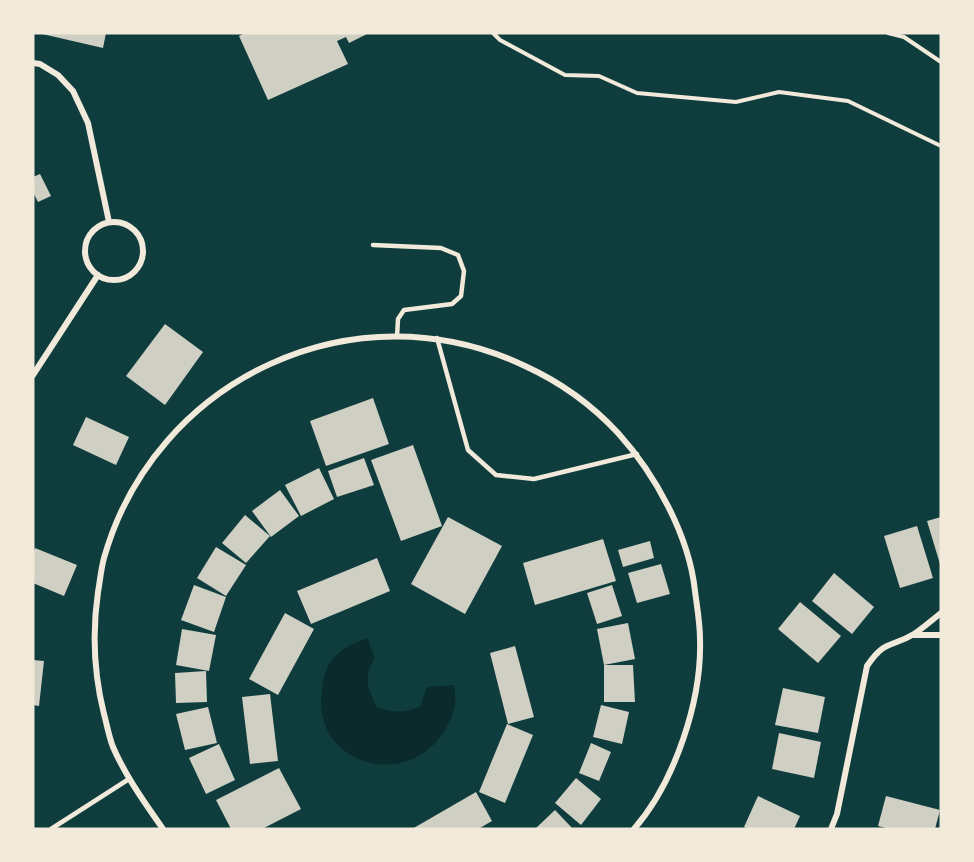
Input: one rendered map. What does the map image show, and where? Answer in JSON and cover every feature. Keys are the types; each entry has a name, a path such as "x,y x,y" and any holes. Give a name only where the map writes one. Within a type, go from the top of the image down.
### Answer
{"street":[{"path":"33,63 40,64 58,75 73,91 88,123 109,222"},
{"path":"109,222 121,222 131,227 139,235 143,246 143,257 138,268 130,276 119,279 108,279 98,275 90,266 86,256 86,244 91,234 99,226 109,222"},
{"path":"33,375 98,275"},
{"path":"163,829 129,779 112,744 96,684 94,621 104,559 126,501 160,449 203,404 255,370 313,347 374,336 436,338 497,353 553,379 603,417 637,454 675,519 694,578 700,640 694,703 676,762 645,817 634,829"},
{"path":"913,635 941,613"},
{"path":"831,829 837,814 867,666 885,645 913,635 941,634"}],"lane":[{"path":"373,245 441,248 458,255 464,271 461,296 452,304 405,310 398,319 397,337"},
{"path":"436,338 468,450 496,475 534,479 637,454"},
{"path":"51,829 129,779"}],"path":[{"path":"493,33 500,40 565,75 598,76 637,93 736,102 779,92 848,101 941,146"},
{"path":"888,33 904,37 941,62"}],"water":[{"path":"367,638 375,658 369,671 368,683 377,707 398,712 414,709 420,707 427,687 454,685 455,707 446,728 430,748 410,760 388,765 366,762 346,752 331,737 322,715 322,689 331,662 349,646"}],"building":[{"path":"38,33 106,33 103,48"},
{"path":"245,33 369,33 349,43 346,37 337,41 348,64 268,100 239,36"},
{"path":"40,174 51,196 38,202 33,192 33,177"},
{"path":"165,324 203,352 165,405 126,376"},
{"path":"373,398 389,444 326,466 310,421"},
{"path":"86,417 129,437 116,465 73,445"},
{"path":"413,445 442,526 401,541 371,460"},
{"path":"364,458 374,485 337,497 328,471"},
{"path":"319,468 334,499 301,516 285,485"},
{"path":"280,490 299,516 271,537 252,511"},
{"path":"245,515 270,536 246,563 222,543"},
{"path":"448,517 502,546 465,614 411,584"},
{"path":"941,517 941,564 940,564 927,521"},
{"path":"917,526 933,578 900,588 884,536"},
{"path":"603,539 616,581 535,605 523,563"},
{"path":"650,541 654,558 623,567 618,550"},
{"path":"216,547 246,565 226,596 197,578"},
{"path":"35,548 77,565 64,596 33,583"},
{"path":"377,558 390,591 311,624 297,591"},
{"path":"661,564 670,594 637,603 628,573"},
{"path":"834,573 874,607 852,634 812,601"},
{"path":"194,585 226,597 214,632 181,620"},
{"path":"612,585 622,616 597,624 587,593"},
{"path":"800,602 841,636 818,663 778,629"},
{"path":"285,613 314,629 278,695 249,679"},
{"path":"628,623 635,659 604,665 597,629"},
{"path":"182,629 216,635 209,671 176,665"},
{"path":"515,646 534,717 508,724 490,653"},
{"path":"33,660 44,661 39,706 33,705"},
{"path":"604,665 633,665 635,702 604,702"},
{"path":"206,671 207,702 176,703 175,673"},
{"path":"783,688 825,697 818,733 775,725"},
{"path":"270,694 278,761 250,764 242,697"},
{"path":"601,705 629,712 622,744 593,737"},
{"path":"208,707 217,743 185,750 176,714"},
{"path":"507,724 533,735 505,803 479,792"},
{"path":"779,733 821,742 814,778 772,769"},
{"path":"591,743 611,752 599,781 579,773"},
{"path":"219,744 235,780 206,794 189,758"},
{"path":"279,768 301,809 262,829 231,829 216,800"},
{"path":"576,778 601,799 581,825 555,803"},
{"path":"476,792 492,821 478,829 412,829"},
{"path":"758,796 800,816 794,829 748,829 744,827"},
{"path":"886,796 940,810 935,829 890,829 878,826"},
{"path":"555,810 573,829 535,829"}]}
